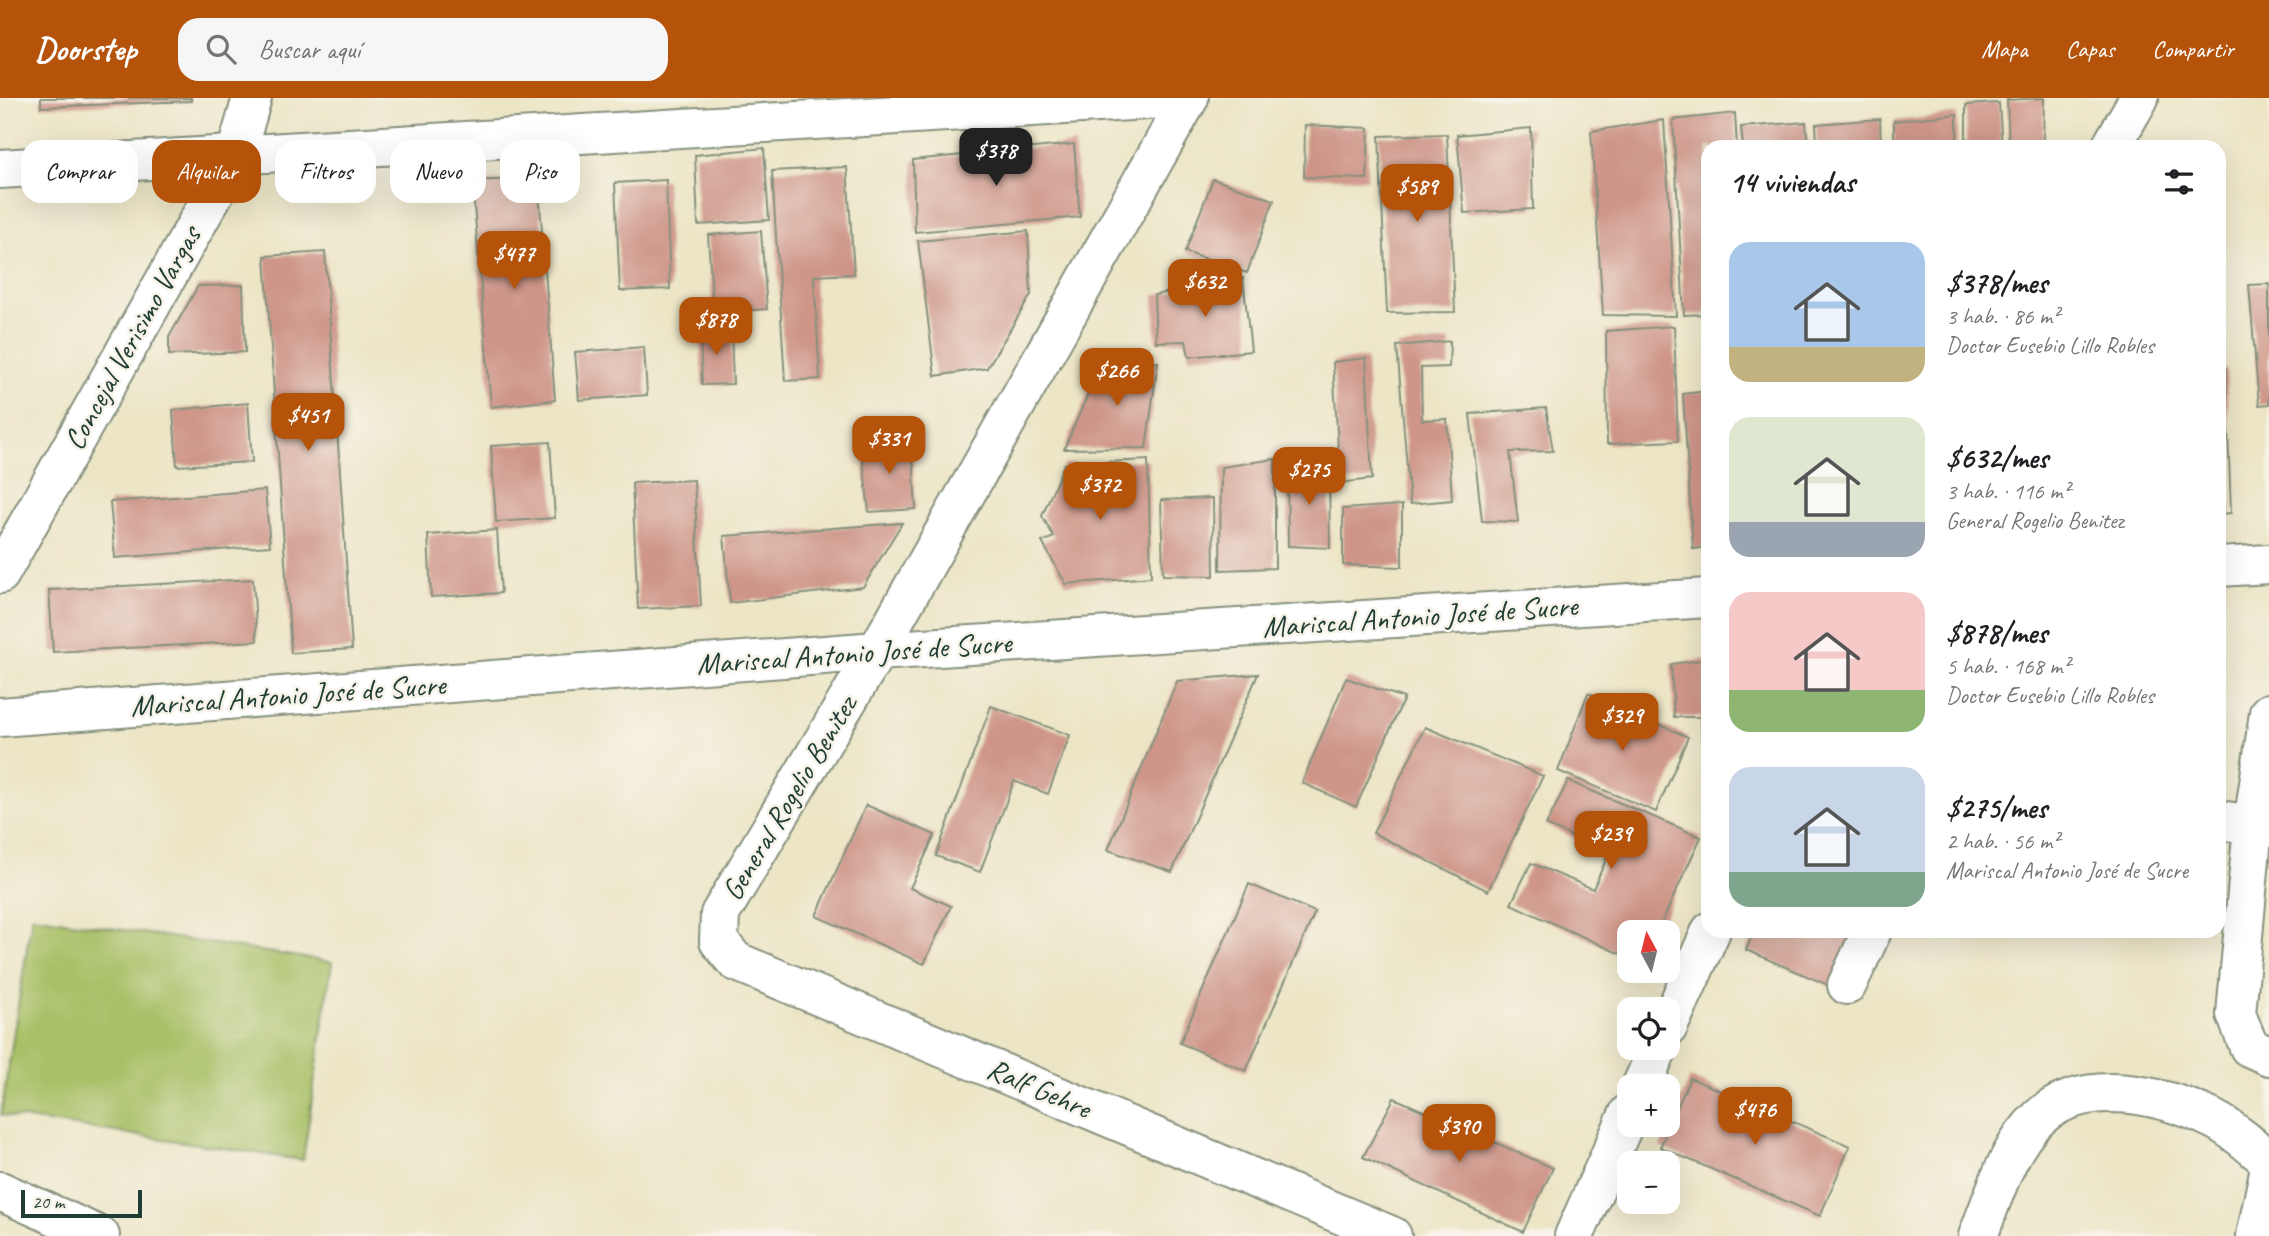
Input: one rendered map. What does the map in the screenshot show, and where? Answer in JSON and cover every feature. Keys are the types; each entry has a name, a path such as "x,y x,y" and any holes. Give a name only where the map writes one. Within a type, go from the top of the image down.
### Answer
{"street":[{"name":"Concejal Verisimo Vargas","path":"240,140 252,98"},
{"path":"261,153 1180,98"},
{"name":"General Rogelio Benitez","path":"720,914 877,651 1189,98"},
{"path":"2115,140 2139,98"},
{"path":"0,169 152,159"},
{"name":"Concejal Verisimo Vargas","path":"0,574 208,203"},
{"path":"2226,566 2269,564"},
{"name":"Mariscal Antonio José de Sucre","path":"0,717 877,651 1701,598"},
{"path":"2269,713 2247,824 2236,1014 2249,1047 2269,1056"},
{"name":"Ralf Gehre","path":"720,914 719,940 735,961 1391,1236"},
{"path":"1680,1000 1708,938"},
{"path":"1847,985 1869,938"},
{"path":"1978,1236 2012,1152 2040,1117 2074,1097 2112,1092 2165,1102 2213,1119 2244,1138 2269,1161"},
{"path":"1574,1236 1618,1137"},
{"path":"2256,1236 2269,1172"},
{"path":"0,1191 100,1236"}],"green space":[{"path":"32,916 332,962 303,1160 1,1115"}],"building":[{"path":"41,98 191,98 191,101 41,107"},
{"path":"2044,98 2043,140 2009,140 2007,100"},
{"path":"1999,103 2002,140 1966,140 1966,105"},
{"path":"1735,113 1737,140 1701,140 1701,314 1684,315 1673,120"},
{"path":"1957,114 1957,140 1894,140 1894,121"},
{"path":"1880,119 1881,140 1817,140 1816,124"},
{"path":"1664,120 1676,316 1603,315 1591,131"},
{"path":"1806,122 1807,140 1742,140 1741,127"},
{"path":"1305,125 1369,128 1367,179 1304,177"},
{"path":"1531,128 1533,209 1464,213 1457,135"},
{"path":"1447,134 1455,312 1387,313 1379,136"},
{"path":"1074,144 1080,217 915,232 913,160"},
{"path":"764,148 769,220 698,225 695,155"},
{"path":"847,167 854,274 814,276 820,379 785,381 772,171"},
{"path":"1213,179 1274,200 1247,273 1185,252"},
{"path":"486,180 500,180 500,203 540,203 555,400 491,407 474,203 486,203"},
{"path":"666,180 670,289 620,291 615,183"},
{"path":"761,231 767,309 713,313 708,235"},
{"path":"1028,231 1031,295 987,368 935,376 918,241"},
{"path":"325,252 352,649 291,653 265,256"},
{"path":"1243,278 1251,351 1189,357 1186,341 1156,342 1154,295"},
{"path":"2269,284 2269,404 2259,405 2249,285"},
{"path":"243,285 245,352 169,355 169,337 198,286"},
{"path":"1674,326 1678,441 1607,444 1606,331"},
{"path":"731,329 733,384 702,385 700,330"},
{"path":"1450,341 1449,367 1421,368 1422,420 1447,419 1452,500 1410,504 1397,346"},
{"path":"644,347 647,395 579,400 575,352"},
{"path":"1366,358 1372,479 1340,483 1333,362"},
{"path":"1158,362 1146,448 1064,449 1101,364"},
{"path":"2226,369 2231,513 2226,513"},
{"path":"1701,392 1701,548 1693,549 1683,394"},
{"path":"248,403 252,462 177,466 173,410"},
{"path":"1546,408 1553,451 1510,452 1518,522 1482,521 1470,414"},
{"path":"912,441 916,509 869,512 861,442"},
{"path":"550,442 555,518 496,522 491,446"},
{"path":"1275,459 1275,568 1220,570 1221,467"},
{"path":"1148,460 1151,577 1066,584 1042,542 1054,537 1042,516 1064,464"},
{"path":"1287,467 1329,467 1330,548 1288,546"},
{"path":"694,480 701,606 638,609 632,483"},
{"path":"265,490 270,546 115,558 110,502"},
{"path":"1213,498 1214,576 1163,575 1161,500"},
{"path":"1402,505 1402,567 1343,565 1343,509"},
{"path":"902,523 863,587 730,603 724,536"},
{"path":"497,530 501,593 431,597 428,535"},
{"path":"253,579 257,641 53,652 49,590"},
{"path":"1701,660 1701,729 1700,717 1674,717 1671,664"},
{"path":"1258,674 1172,872 1108,850 1177,681"},
{"path":"1346,678 1404,698 1356,807 1302,783"},
{"path":"1588,693 1688,737 1656,812 1558,771"},
{"path":"991,706 1070,735 1048,794 1014,781 980,872 936,856"},
{"path":"1425,727 1543,776 1488,891 1373,833"},
{"path":"1568,781 1701,837 1663,920 1617,920 1617,953 1511,904 1531,863 1593,889 1609,853 1546,825"},
{"path":"866,805 935,835 910,888 951,906 924,964 816,916"},
{"path":"1249,884 1315,912 1246,1071 1180,1043"},
{"path":"1751,938 1860,938 1837,989 1746,950"},
{"path":"1690,1078 1850,1146 1820,1216 1680,1156 1680,1151 1669,1151 1660,1147 1664,1137 1680,1137 1680,1101"},
{"path":"1394,1098 1553,1168 1523,1232 1363,1157"}]}
